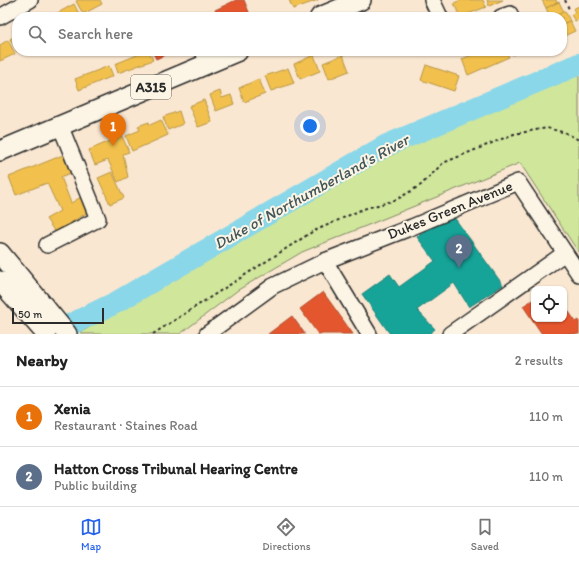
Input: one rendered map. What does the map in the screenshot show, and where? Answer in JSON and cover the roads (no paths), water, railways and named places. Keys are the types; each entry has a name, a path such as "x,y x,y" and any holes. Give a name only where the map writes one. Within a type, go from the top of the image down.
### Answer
{"main road":[{"path":"345,12 361,0"},
{"name":"A315","path":"0,151 60,125 206,57"},
{"path":"0,253 46,334"},
{"path":"0,281 24,297 67,334"}],"street":[{"path":"0,17 30,0"},
{"path":"432,0 438,12"},
{"path":"47,245 98,219 60,125"},
{"name":"Dukes Green Avenue","path":"207,334 273,286 325,261 518,182 579,274"},
{"path":"450,334 467,330 565,253"},
{"path":"325,261 369,334"}],"waterway":[{"name":"Duke of Northumberland's River","path":"51,334 115,303 385,146 579,64"}],"place":[{"name":"Xenia","path":"113,146"},
{"name":"Hatton Cross Tribunal Hearing Centre","path":"459,268"}]}
